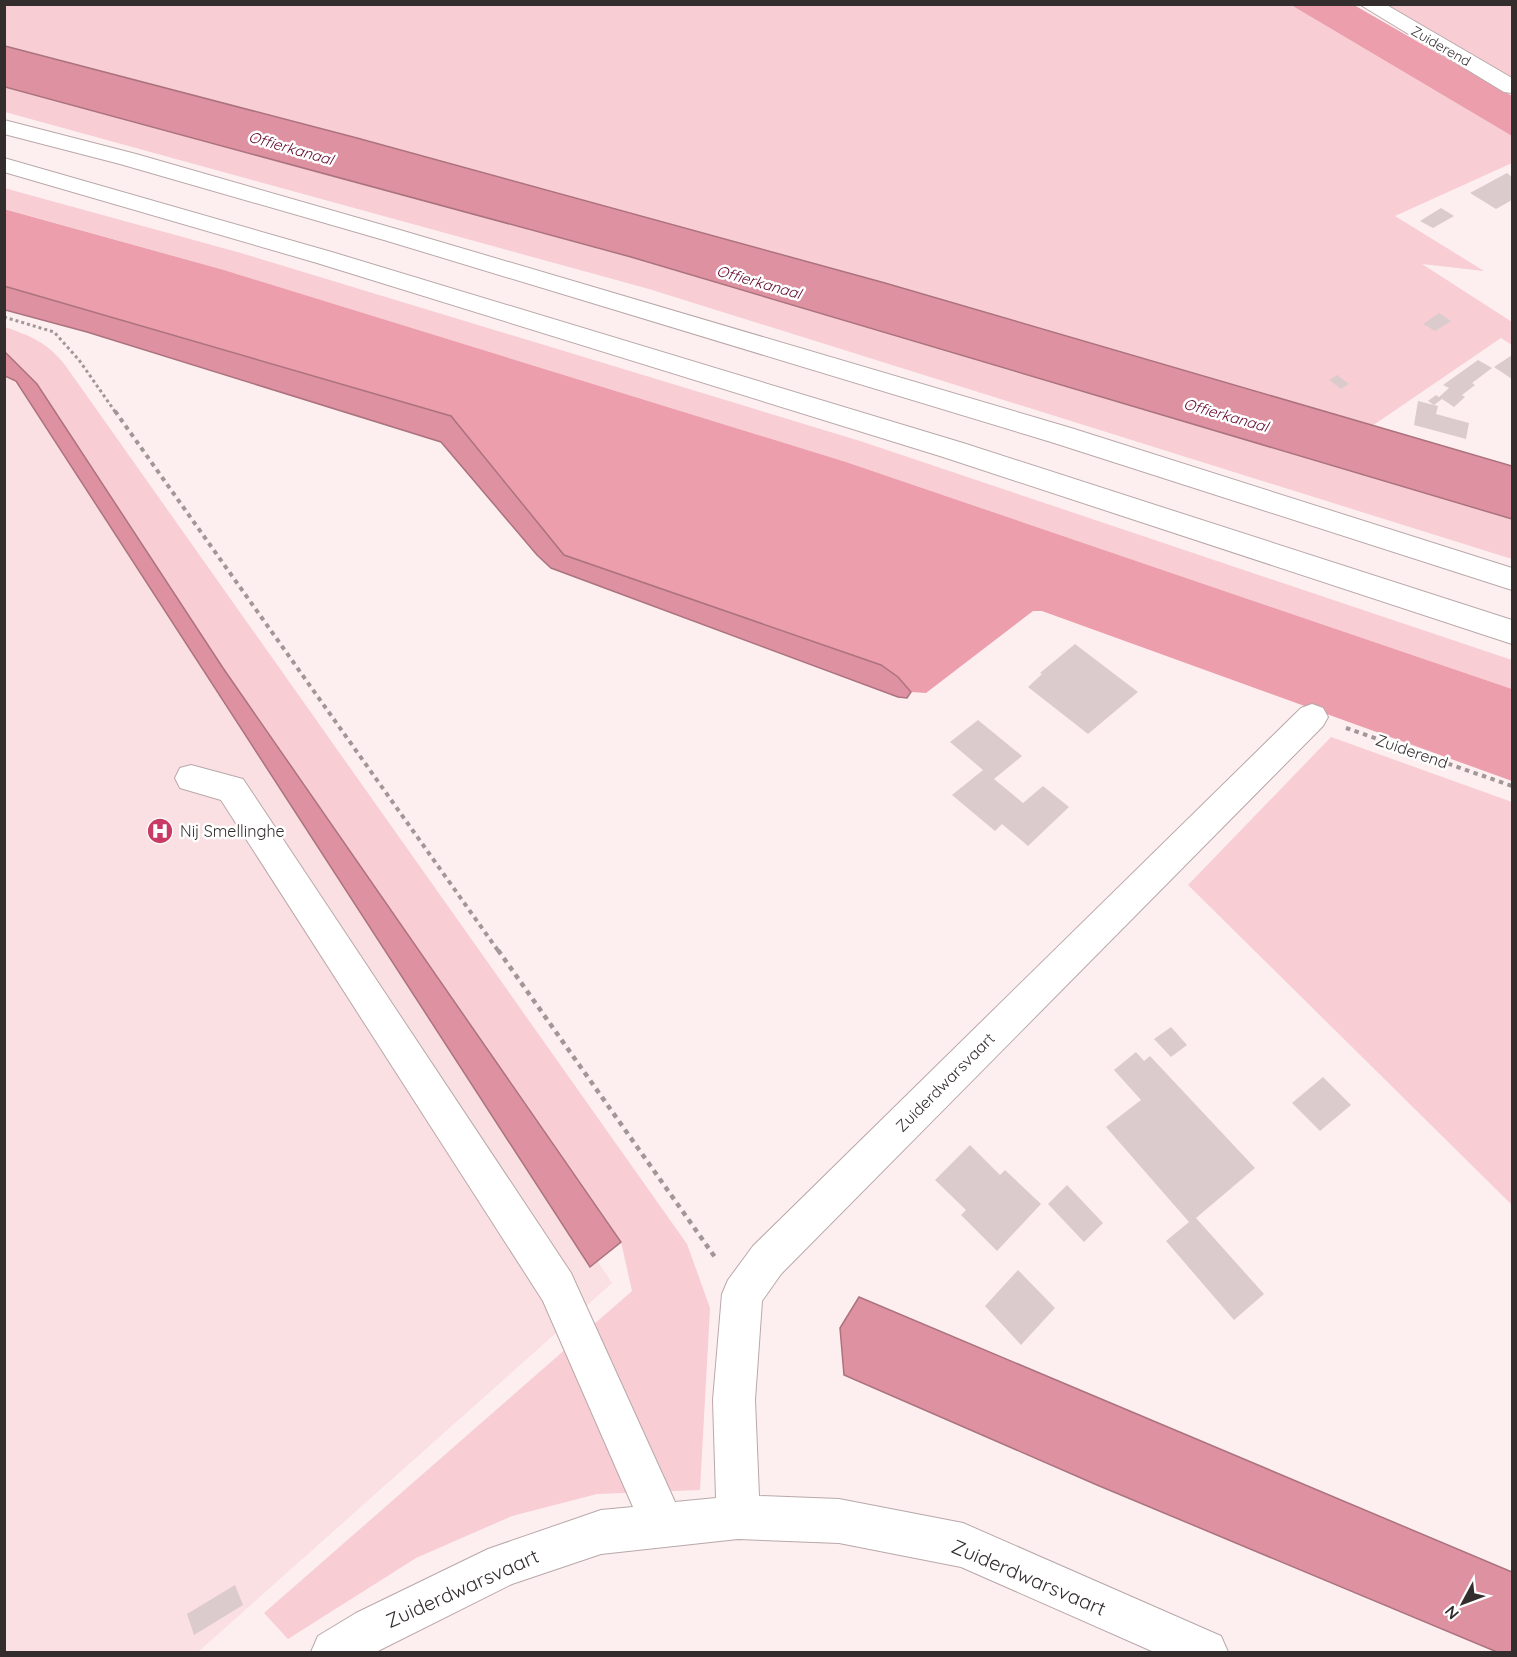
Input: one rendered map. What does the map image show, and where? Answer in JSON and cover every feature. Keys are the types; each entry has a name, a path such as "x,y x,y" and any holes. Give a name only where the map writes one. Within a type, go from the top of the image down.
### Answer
{"main road":[{"name":"Zuiderend","path":"1369,4 1512,87"},
{"path":"4,127 128,159 403,238 1038,428 1512,579"},
{"path":"4,165 326,258 953,450 1512,632"},
{"name":"Zuiderdwarsvaart","path":"742,1294 767,1260 1312,717"},
{"path":"191,778 232,789 557,1287 663,1525"},
{"path":"738,1517 734,1400 742,1294"},
{"name":"Zuiderdwarsvaart","path":"334,1653 372,1629 504,1565 601,1532 738,1517 839,1521 963,1545 1205,1653"}],"path":[{"path":"4,317 54,332 79,360 742,1294"},
{"name":"Zuiderend","path":"1312,717 1512,786"}],"shaded area":[{"path":"4,5 1291,5 1512,136 1512,163 1395,216 1484,271 1422,264 1512,322 1512,345 1501,338 1372,426 690,231 5,46"},
{"path":"1291,5 1354,5 1512,96 1512,136"},
{"path":"1378,5 1512,5 1512,81"},
{"path":"4,87 631,257 1512,519 1512,559 649,289 5,112"},
{"path":"4,188 241,253 860,441 1512,660 1512,689 846,462 224,270 5,209"},
{"path":"4,209 224,270 846,462 1512,689 1512,781 1042,611 1033,611 926,693 911,692 898,677 881,665 564,555 451,416 5,286"},
{"path":"5,327 38,341 52,351 65,365 687,1244 710,1308 700,1490 597,1494 512,1516 416,1558 288,1639 264,1613 632,1291 621,1242 223,668 37,384 5,351"},
{"name":"Nij Smellinghe","path":"4,375 19,380 612,1283 198,1652 5,1652"},
{"path":"1331,737 1512,802 1512,1205 1188,885"}],"water":[{"name":"Offierkanaal","path":"5,46 357,138 885,283 1512,466 1512,519 631,257 5,87"},
{"path":"4,286 451,416 564,555 881,665 898,677 911,692 907,698 898,697 551,568 537,555 441,442 87,332 5,310"},
{"path":"4,351 37,384 223,668 621,1242 590,1267 16,381 5,376"},
{"path":"859,1297 1512,1572 1512,1652 1497,1652 1097,1485 844,1375 840,1328"}],"building":[{"path":"1507,173 1512,177 1512,200 1496,209 1470,193"},
{"path":"1441,208 1454,216 1433,228 1420,221"},
{"path":"1439,313 1451,321 1435,331 1423,324"},
{"path":"1512,355 1512,379 1494,367"},
{"path":"1478,360 1492,368 1472,383 1475,385 1462,395 1465,397 1454,407 1442,399 1434,405 1428,401 1436,395 1439,397 1449,388 1443,385"},
{"path":"1337,375 1349,384 1341,389 1329,380"},
{"path":"1418,401 1438,406 1436,414 1469,423 1466,439 1414,425"},
{"path":"1075,644 1138,692 1088,734 1028,687 1042,674 1040,673"},
{"path":"978,720 1022,756 994,779 1023,803 1043,786 1069,807 1028,846 1002,824 995,831 952,795 983,770 950,742"},
{"path":"1171,1027 1187,1045 1171,1057 1154,1039"},
{"path":"1136,1052 1144,1061 1150,1056 1255,1168 1196,1218 1264,1294 1234,1320 1166,1241 1189,1222 1106,1127 1141,1100 1114,1070"},
{"path":"1323,1077 1351,1105 1320,1131 1292,1103"},
{"path":"970,1145 1000,1175 1005,1170 1041,1204 997,1251 961,1215 966,1210 935,1180"},
{"path":"1067,1185 1103,1223 1084,1242 1048,1204"},
{"path":"1018,1270 1055,1308 1021,1345 985,1306"},
{"path":"235,1585 243,1605 194,1635 187,1614"}],"place":[{"name":"Nij Smellinghe","path":"160,831"}]}
